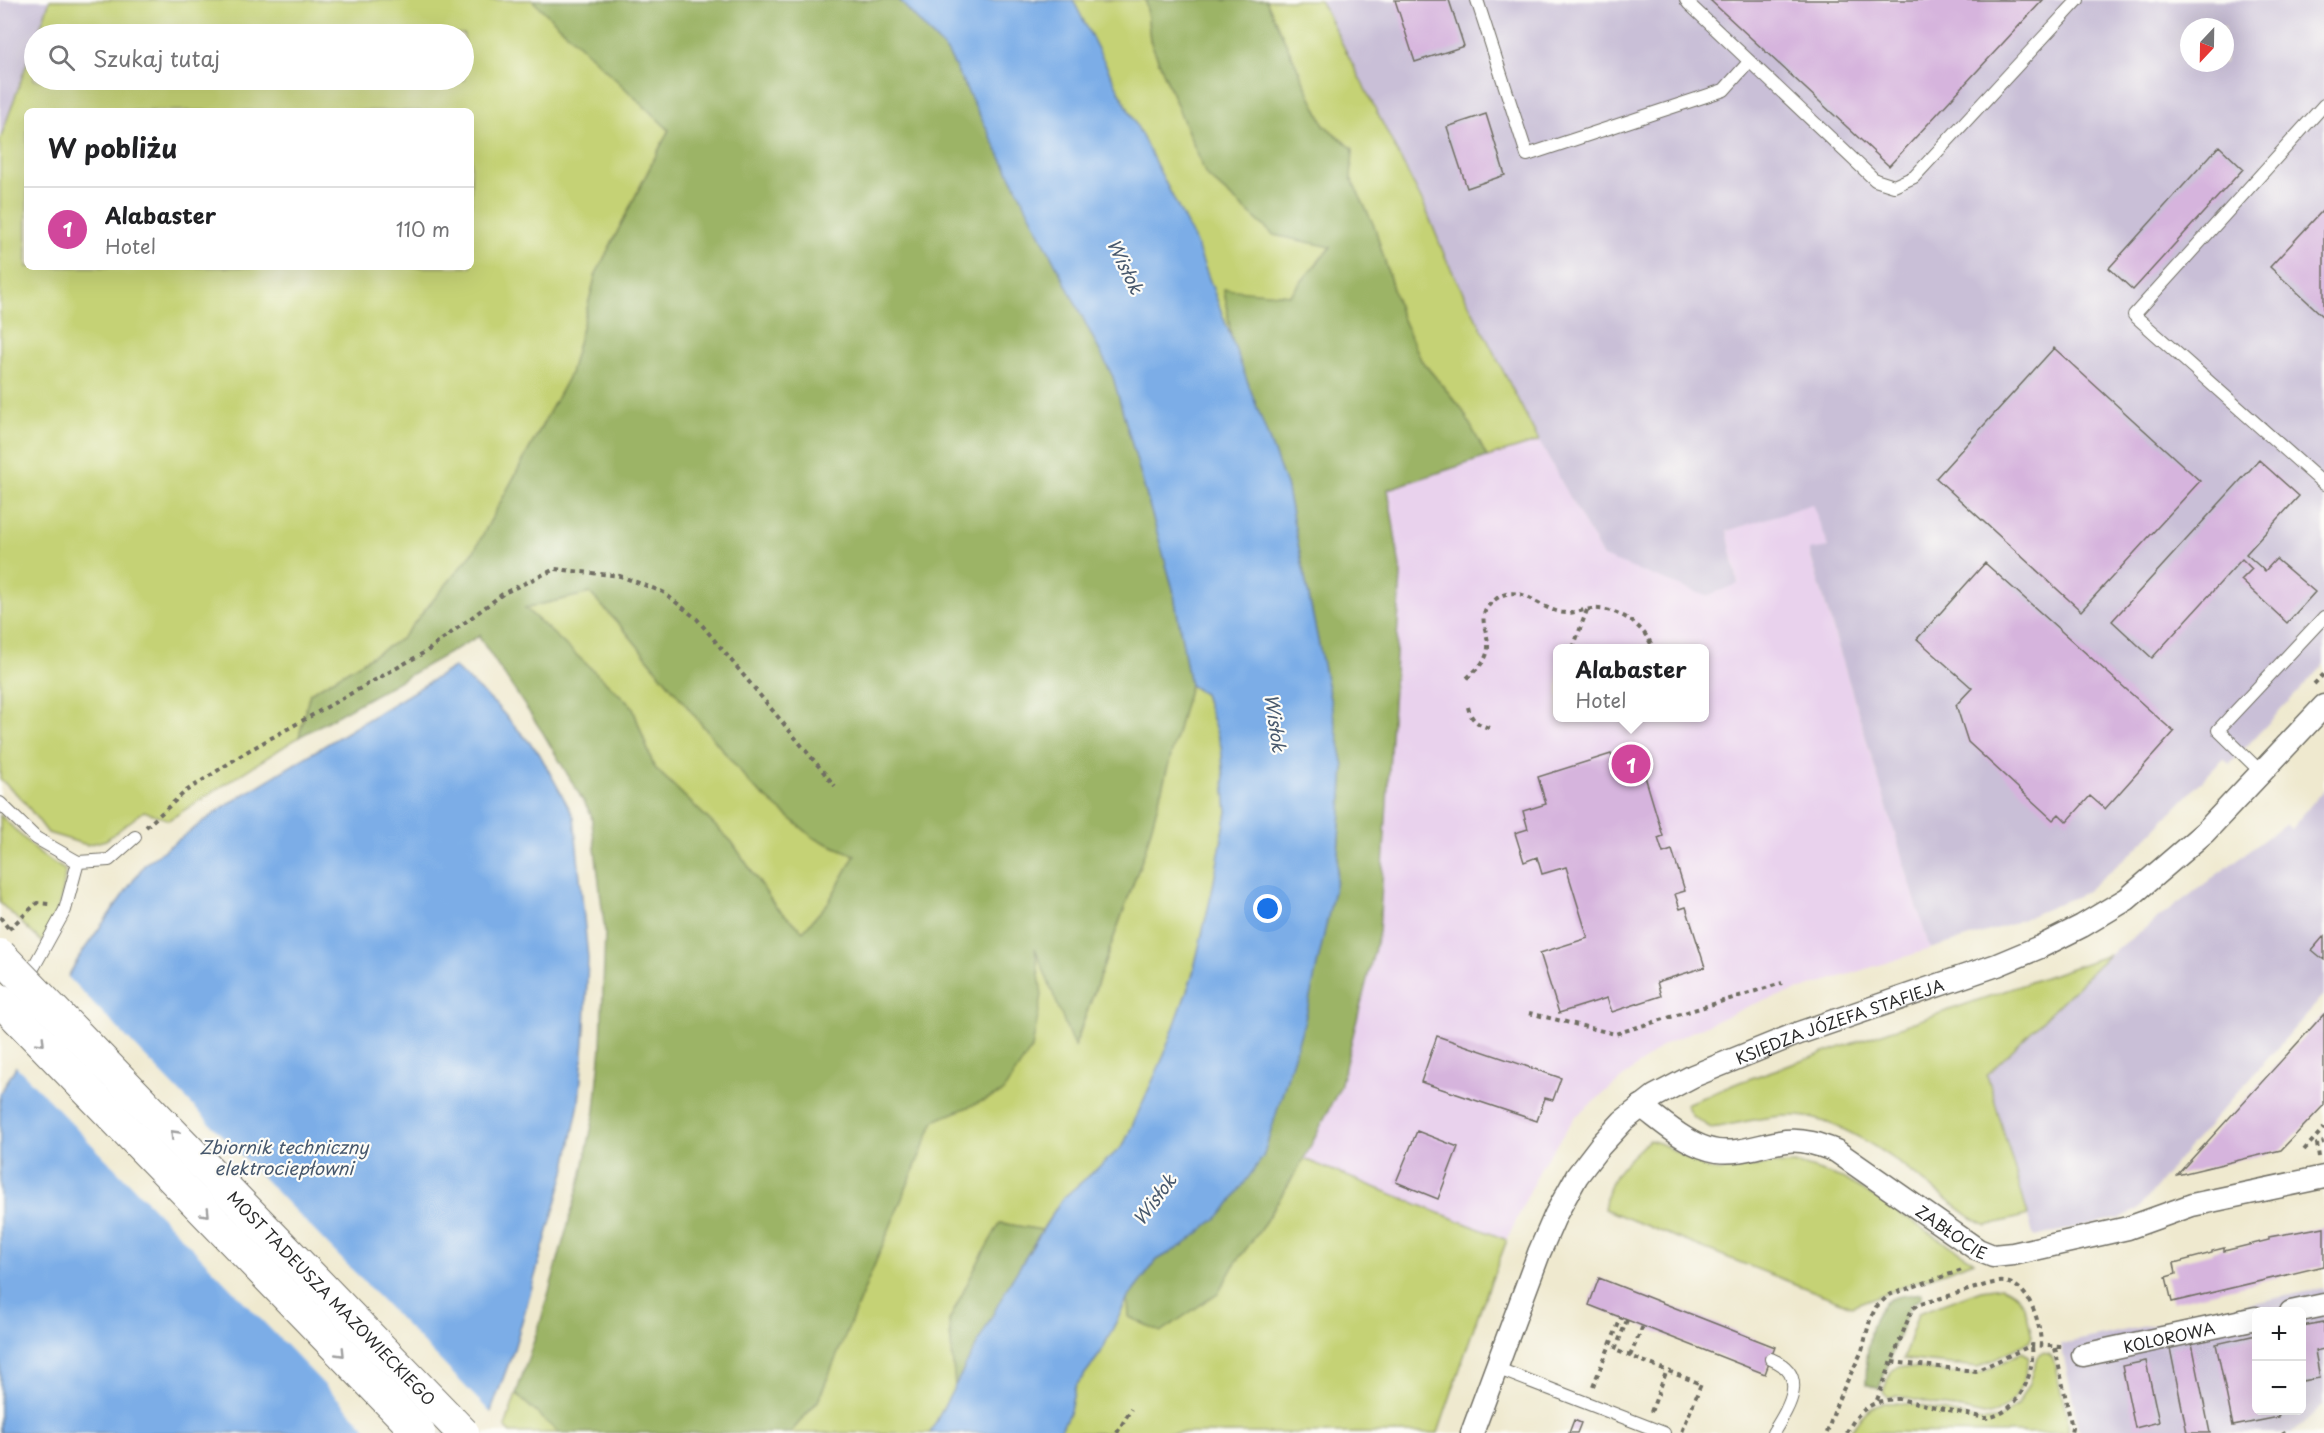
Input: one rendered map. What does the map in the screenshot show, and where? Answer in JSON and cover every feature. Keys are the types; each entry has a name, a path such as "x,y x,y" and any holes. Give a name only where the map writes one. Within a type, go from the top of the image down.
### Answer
{"main road":[{"name":"MOST TADEUSZA MAZOWIECKIEGO","path":"4,942 463,1433"},
{"name":"MOST TADEUSZA MAZOWIECKIEGO","path":"0,1000 419,1433"}],"street":[{"name":"KSIĘDZA JÓZEFA STAFIEJA","path":"1472,1433 1539,1253 1556,1214 1577,1176 1623,1121 1641,1106 1693,1076 1799,1033 1997,965 2082,926 2127,899 2205,832 2324,706"},
{"name":"ZABŁOCIE","path":"1641,1106 1696,1145 1715,1151 1738,1152 1788,1141 1811,1143 1836,1151 1978,1250 1993,1256 2013,1254 2128,1228 2192,1205 2324,1177"},
{"path":"2306,1308 2324,1305"},
{"name":"KOLOROWA","path":"2083,1355 2252,1319"}],"lane":[{"path":"1477,0 1527,155 1724,90 1749,62"},
{"path":"1686,0 1875,180 1894,186 1914,177 2078,0"},
{"path":"2324,105 2134,315 2324,484"},
{"path":"2308,470 2324,468"},
{"path":"2261,772 2218,730 2324,617"},
{"path":"0,803 36,838 78,862 109,860 135,837"},
{"path":"0,1023 65,910 78,862"},
{"path":"1771,1359 1790,1371 1794,1378 1794,1388 1787,1408 1773,1433"},
{"path":"1496,1368 1664,1433"}],"path":[{"path":"135,837 186,790 248,751 427,651 504,593 555,569 620,576 663,592 697,619 835,786"},
{"path":"1467,678 1478,669 1486,656 1488,648 1483,617 1487,608 1499,596 1509,592 1518,592 1542,606 1561,613 1574,613 1587,609 1607,610 1623,615 1645,635 1651,644"},
{"path":"1574,644 1587,609"},
{"path":"1468,707 1476,723 1490,728"},
{"path":"4,942 37,903"},
{"path":"1529,1013 1615,1034 1782,983"},
{"path":"2304,1150 2324,1128"},
{"path":"1827,1433 1838,1400 1862,1351 1876,1307 1889,1295 1981,1263 1993,1256"},
{"path":"1846,1433 1858,1414 1877,1400 1912,1309 1999,1282 2007,1282 2023,1293 2033,1307 2041,1329 2041,1346"},
{"path":"1586,1404 1621,1318"},
{"path":"1627,1320 1615,1350 1701,1384 1682,1433"},
{"path":"1630,1356 1643,1326"},
{"path":"1892,1362 1976,1371 2032,1345 2055,1348 2073,1346 2083,1355"},
{"path":"1877,1400 1899,1399 1985,1418 1995,1417 2003,1413 2021,1395 2030,1375 2032,1345"},
{"path":"2055,1348 2072,1428 2071,1433"},
{"path":"1645,1426 1667,1370"},
{"path":"1117,1433 1131,1409"}],"shaded area":[{"path":"0,0 50,0 42,24 24,24 24,72 0,140"},
{"path":"1320,0 2324,0 2324,664 2230,764 2223,759 2134,851 2084,893 2009,925 1930,949 1809,550 1829,547 1812,504 1727,531 1738,584 1706,596 1603,557 1539,441 1446,259 1425,207"},
{"path":"1539,441 1603,557 1738,583 1727,531 1812,503 1829,547 1809,551 1930,949 1751,1005 1663,1045 1575,1117 1542,1165 1507,1240 1304,1159 1340,1087 1379,932 1401,574 1388,488"},
{"path":"2324,789 2324,995 2176,1162 2139,1209 2122,1217 2034,1237 1987,1076 2109,955 2285,824 2291,829"},
{"path":"2324,1288 2324,1404 2292,1433 2080,1433 2061,1344"}],"green space":[{"path":"50,0 532,0 669,129 596,274 570,374 474,551 401,639 310,693 299,737 169,820 144,811 106,840 87,845 48,833 22,799 0,779 0,140 24,72 24,90 474,90 474,24 42,24"},
{"path":"532,0 899,0 948,53 1113,377 1173,589 1190,685 1145,851 1074,1047 1035,948 1042,995 1032,1048 1002,1093 934,1121 818,1401 790,1433 559,1433 516,1394 541,1320 581,1178 595,1111 601,1047 605,933 591,814 543,733 479,637 481,635 299,737 310,693 401,639 474,551 570,374 596,274 669,130","holes":["590,593 627,633 752,786 814,838 855,855 828,903 803,931 775,906 732,842 654,767 632,706 525,608"]},
{"path":"1073,0 1146,0 1150,40 1206,175 1274,235 1331,246 1290,295 1224,290 1232,341 1195,241"},
{"path":"1146,0 1266,0 1324,125 1353,149 1351,178 1375,228 1400,313 1421,360 1462,409 1487,457 1388,489 1401,574 1379,932 1340,1087 1304,1159 1260,1230 1234,1265 1219,1292 1161,1332 1129,1317 1128,1298 1157,1260 1185,1244 1263,1157 1336,881 1344,767 1286,485 1232,341 1224,289 1290,295 1331,247 1274,235 1206,175 1150,40"},
{"path":"1266,0 1320,0 1425,207 1446,259 1539,441 1487,457 1462,409 1421,360 1400,313 1375,228 1351,178 1353,149 1324,125"},
{"path":"590,593 627,633 752,786 814,838 855,855 828,903 803,931 775,906 732,842 654,767 632,706 525,608"},
{"path":"1190,685 1204,694 1221,746 1227,812 1212,892 1192,977 1162,1060 1123,1146 1061,1200 1042,1230 1000,1223 949,1321 955,1386 930,1433 790,1433 818,1401 934,1121 1002,1093 1034,944 1075,1046 1145,851"},
{"path":"0,815 41,855 65,870 58,908 42,942 0,903"},
{"path":"2109,955 1987,1075 2028,1215 1986,1226 1970,1217 1911,1171 1866,1141 1820,1120 1798,1116 1777,1116 1711,1128 1692,1116 1686,1104 1740,1082"},
{"path":"1649,1140 1664,1145 1705,1168 1719,1171 1771,1164 1799,1164 1845,1179 1974,1261 1851,1306 1604,1209 1610,1186 1619,1170"},
{"path":"1304,1159 1507,1240 1477,1318 1438,1433 1059,1433 1070,1411 1075,1387 1100,1354 1128,1298 1129,1317 1161,1332 1219,1292 1234,1265 1260,1230"},
{"path":"1000,1223 1042,1230 1008,1286 955,1386 949,1321"},
{"path":"2002,1287 2016,1296 2024,1307 2032,1336 2029,1342 1978,1367 1903,1359 1918,1313 1981,1290"},
{"path":"1921,1293 1922,1297 1910,1305 1879,1389 1866,1384 1869,1338 1881,1307 1892,1298"},
{"path":"2022,1352 2029,1356 2018,1392 2006,1406 1989,1416 1897,1396 1887,1397 1883,1391 1892,1370 1899,1366 1968,1375 1984,1372"},
{"path":"2042,1353 2049,1354 2053,1358 2068,1420 2068,1433 1850,1432 1868,1410 1885,1403 1912,1405 1983,1421 1998,1420 2017,1405 2029,1383 2037,1357"},
{"path":"516,1394 559,1433 511,1433 505,1427"}],"water":[{"name":"Wisłok","path":"899,0 1073,0 1195,241 1286,485 1344,767 1336,881 1305,1020 1263,1157 1223,1213 1185,1244 1157,1260 1128,1298 1100,1354 1075,1387 1070,1411 1059,1433 930,1433 1008,1286 1061,1200 1123,1146 1162,1060 1192,977 1212,892 1227,812 1221,746 1204,694 1190,685 1173,589 1113,377 948,53"},
{"name":"Zbiornik techniczny elektrociepłowni","path":"454,667 495,704 539,753 574,817 588,958 579,1103 565,1172 514,1349 483,1433 0,1433 0,1094 81,954 145,864 225,806"}],"pier":[{"path":"65,974 493,1415 487,1433 371,1433 14,1064"}],"building":[{"path":"1395,0 1449,0 1464,46 1415,62"},
{"path":"1710,0 2043,0 1889,166"},
{"path":"1486,114 1505,175 1467,188 1447,127"},
{"path":"2219,146 2243,169 2133,290 2109,268"},
{"path":"2324,209 2324,317 2270,267"},
{"path":"2054,348 2200,481 2081,611 1936,478"},
{"path":"2259,460 2299,496 2246,554 2265,571 2276,559 2315,592 2287,623 2241,580 2252,569 2242,559 2152,658 2112,621"},
{"path":"1985,563 2174,732 2105,809 2090,796 2067,822 2059,814 2053,820 1968,742 1956,705 1972,688 1917,639"},
{"path":"1611,754 1620,780 1644,773 1663,836 1658,838 1663,853 1672,850 1685,891 1675,894 1680,909 1686,907 1705,967 1657,982 1661,996 1612,1012 1607,998 1559,1013 1540,953 1588,938 1566,867 1542,874 1537,857 1524,862 1515,833 1528,829 1523,811 1546,804 1538,777"},
{"path":"2324,936 2324,960 2312,950"},
{"path":"2324,1014 2324,1105 2281,1150 2177,1175"},
{"path":"1437,1036 1561,1078 1553,1100 1545,1098 1537,1121 1421,1082"},
{"path":"1417,1131 1458,1147 1438,1199 1396,1182"},
{"path":"2324,1227 2324,1266 2172,1302 2166,1277 2176,1274 2174,1263 2224,1248 2224,1251 2269,1240 2269,1237"},
{"path":"1599,1278 1775,1347 1765,1374 1589,1305"},
{"path":"2324,1322 2324,1349 2315,1351 2320,1378 2306,1380 2306,1361 2306,1325"},
{"path":"2252,1336 2252,1415 2279,1415 2279,1417 2233,1426 2216,1344"},
{"path":"2192,1343 2210,1433 2187,1433 2170,1348"},
{"path":"2146,1361 2159,1422 2135,1428 2122,1366"},
{"path":"1574,1420 1581,1423 1577,1433 1569,1433"}],"place":[{"name":"Alabaster","path":"1631,764"}]}
